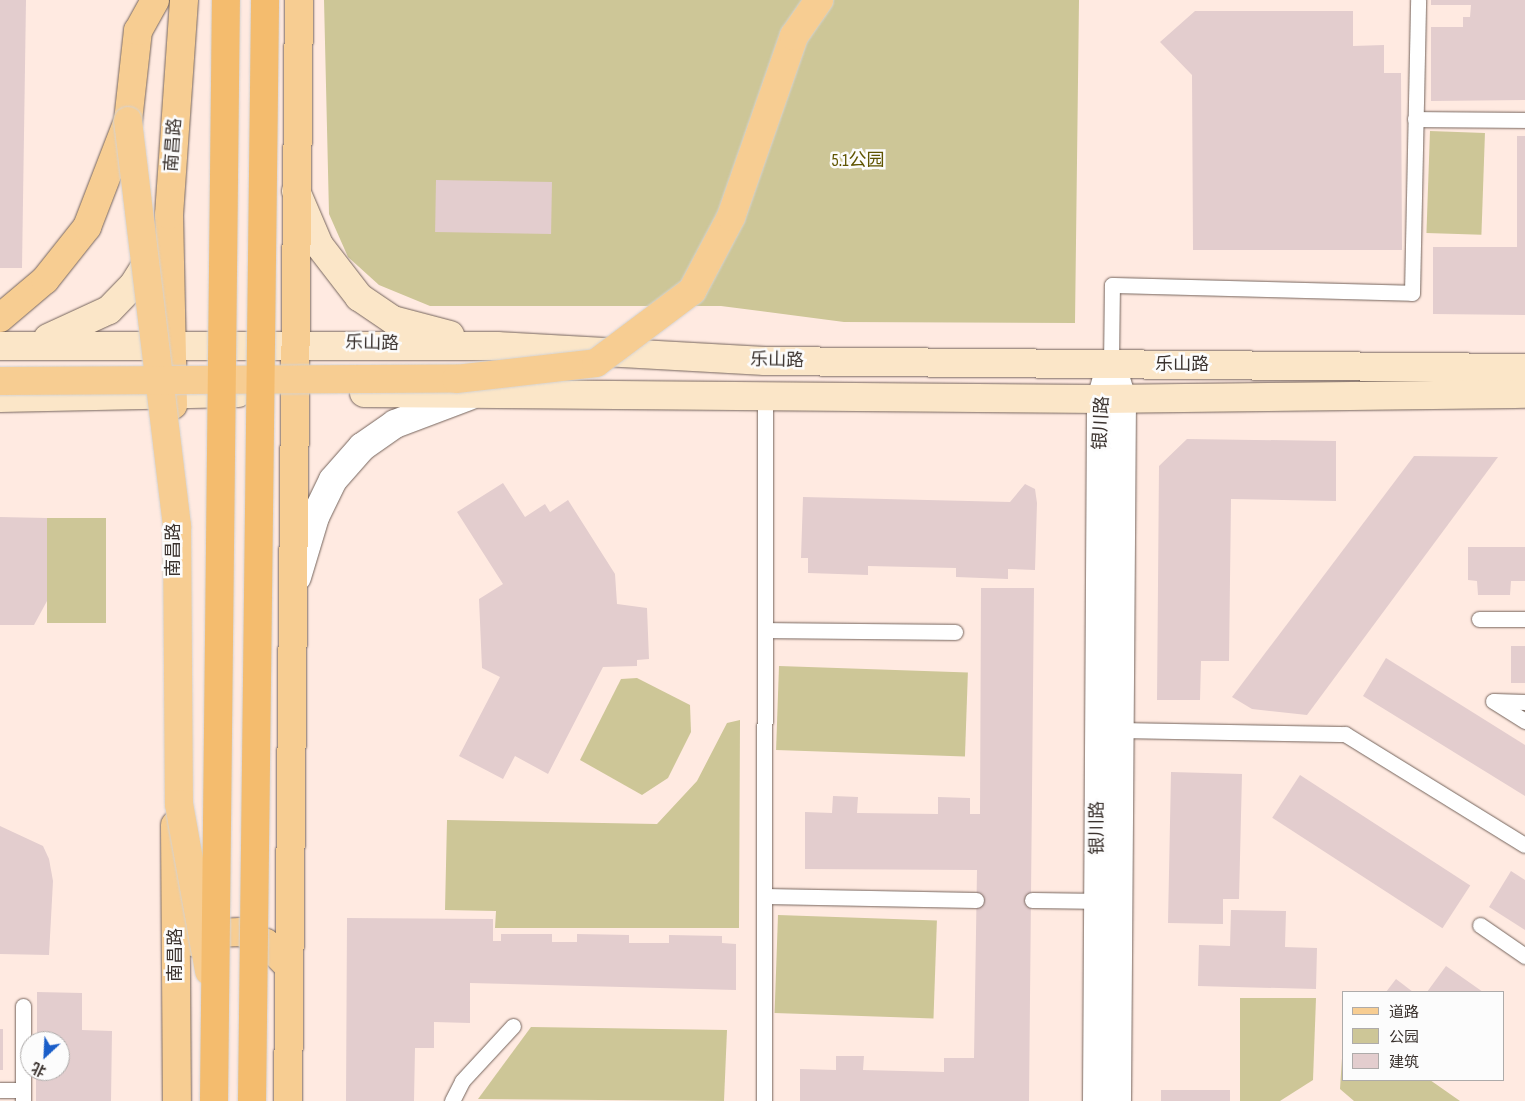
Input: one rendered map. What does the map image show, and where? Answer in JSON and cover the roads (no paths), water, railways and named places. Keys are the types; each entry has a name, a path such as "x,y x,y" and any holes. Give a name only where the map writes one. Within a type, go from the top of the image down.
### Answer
{"highway":[{"path":"214,1101 226,0"},
{"path":"252,1101 265,0"}],"main road":[{"path":"155,0 138,31 128,121 177,526 179,804 215,1004"},
{"name":"南昌路","path":"177,1101 174,346 169,216 184,0"},
{"path":"288,1101 293,392 299,0"},
{"path":"0,379 456,379 596,364 692,291 731,217 794,36 819,0"},
{"path":"0,318 44,280 87,227 128,121"},
{"path":"296,191 319,245 359,297 393,320 497,346"},
{"path":"29,344 78,328 109,310 134,284 169,216"},
{"name":"乐山路","path":"0,339 29,344"},
{"name":"乐山路","path":"0,346 29,344 174,346 295,343 497,346 765,361 1525,368"},
{"name":"乐山路","path":"0,379 67,378 173,394"},
{"name":"乐山路","path":"0,398 293,392 1111,399 1525,394"},
{"path":"176,968 198,942 223,931 252,935 289,967"}],"street":[{"name":"银川路","path":"1097,1101 1108,901 1111,364"},
{"path":"292,601 316,517 333,480 362,446 395,424 477,394"},
{"name":"银川路","path":"1108,901 1117,1101"}],"lane":[{"path":"1111,364 1112,285 1412,293 1418,0"},
{"path":"1415,119 1525,120"},
{"path":"764,1101 765,396"},
{"path":"1479,619 1525,619"},
{"path":"766,630 955,632"},
{"path":"1525,702 1493,700 1525,720"},
{"path":"1109,730 1345,734 1525,845"},
{"path":"765,896 976,900"},
{"path":"1032,900 1108,901"},
{"path":"1480,925 1525,956"},
{"path":"0,1090 23,1096 23,1006"},
{"path":"452,1101 462,1081 513,1026"}],"park label":[{"name":"5.1公园","path":"858,161"}]}
